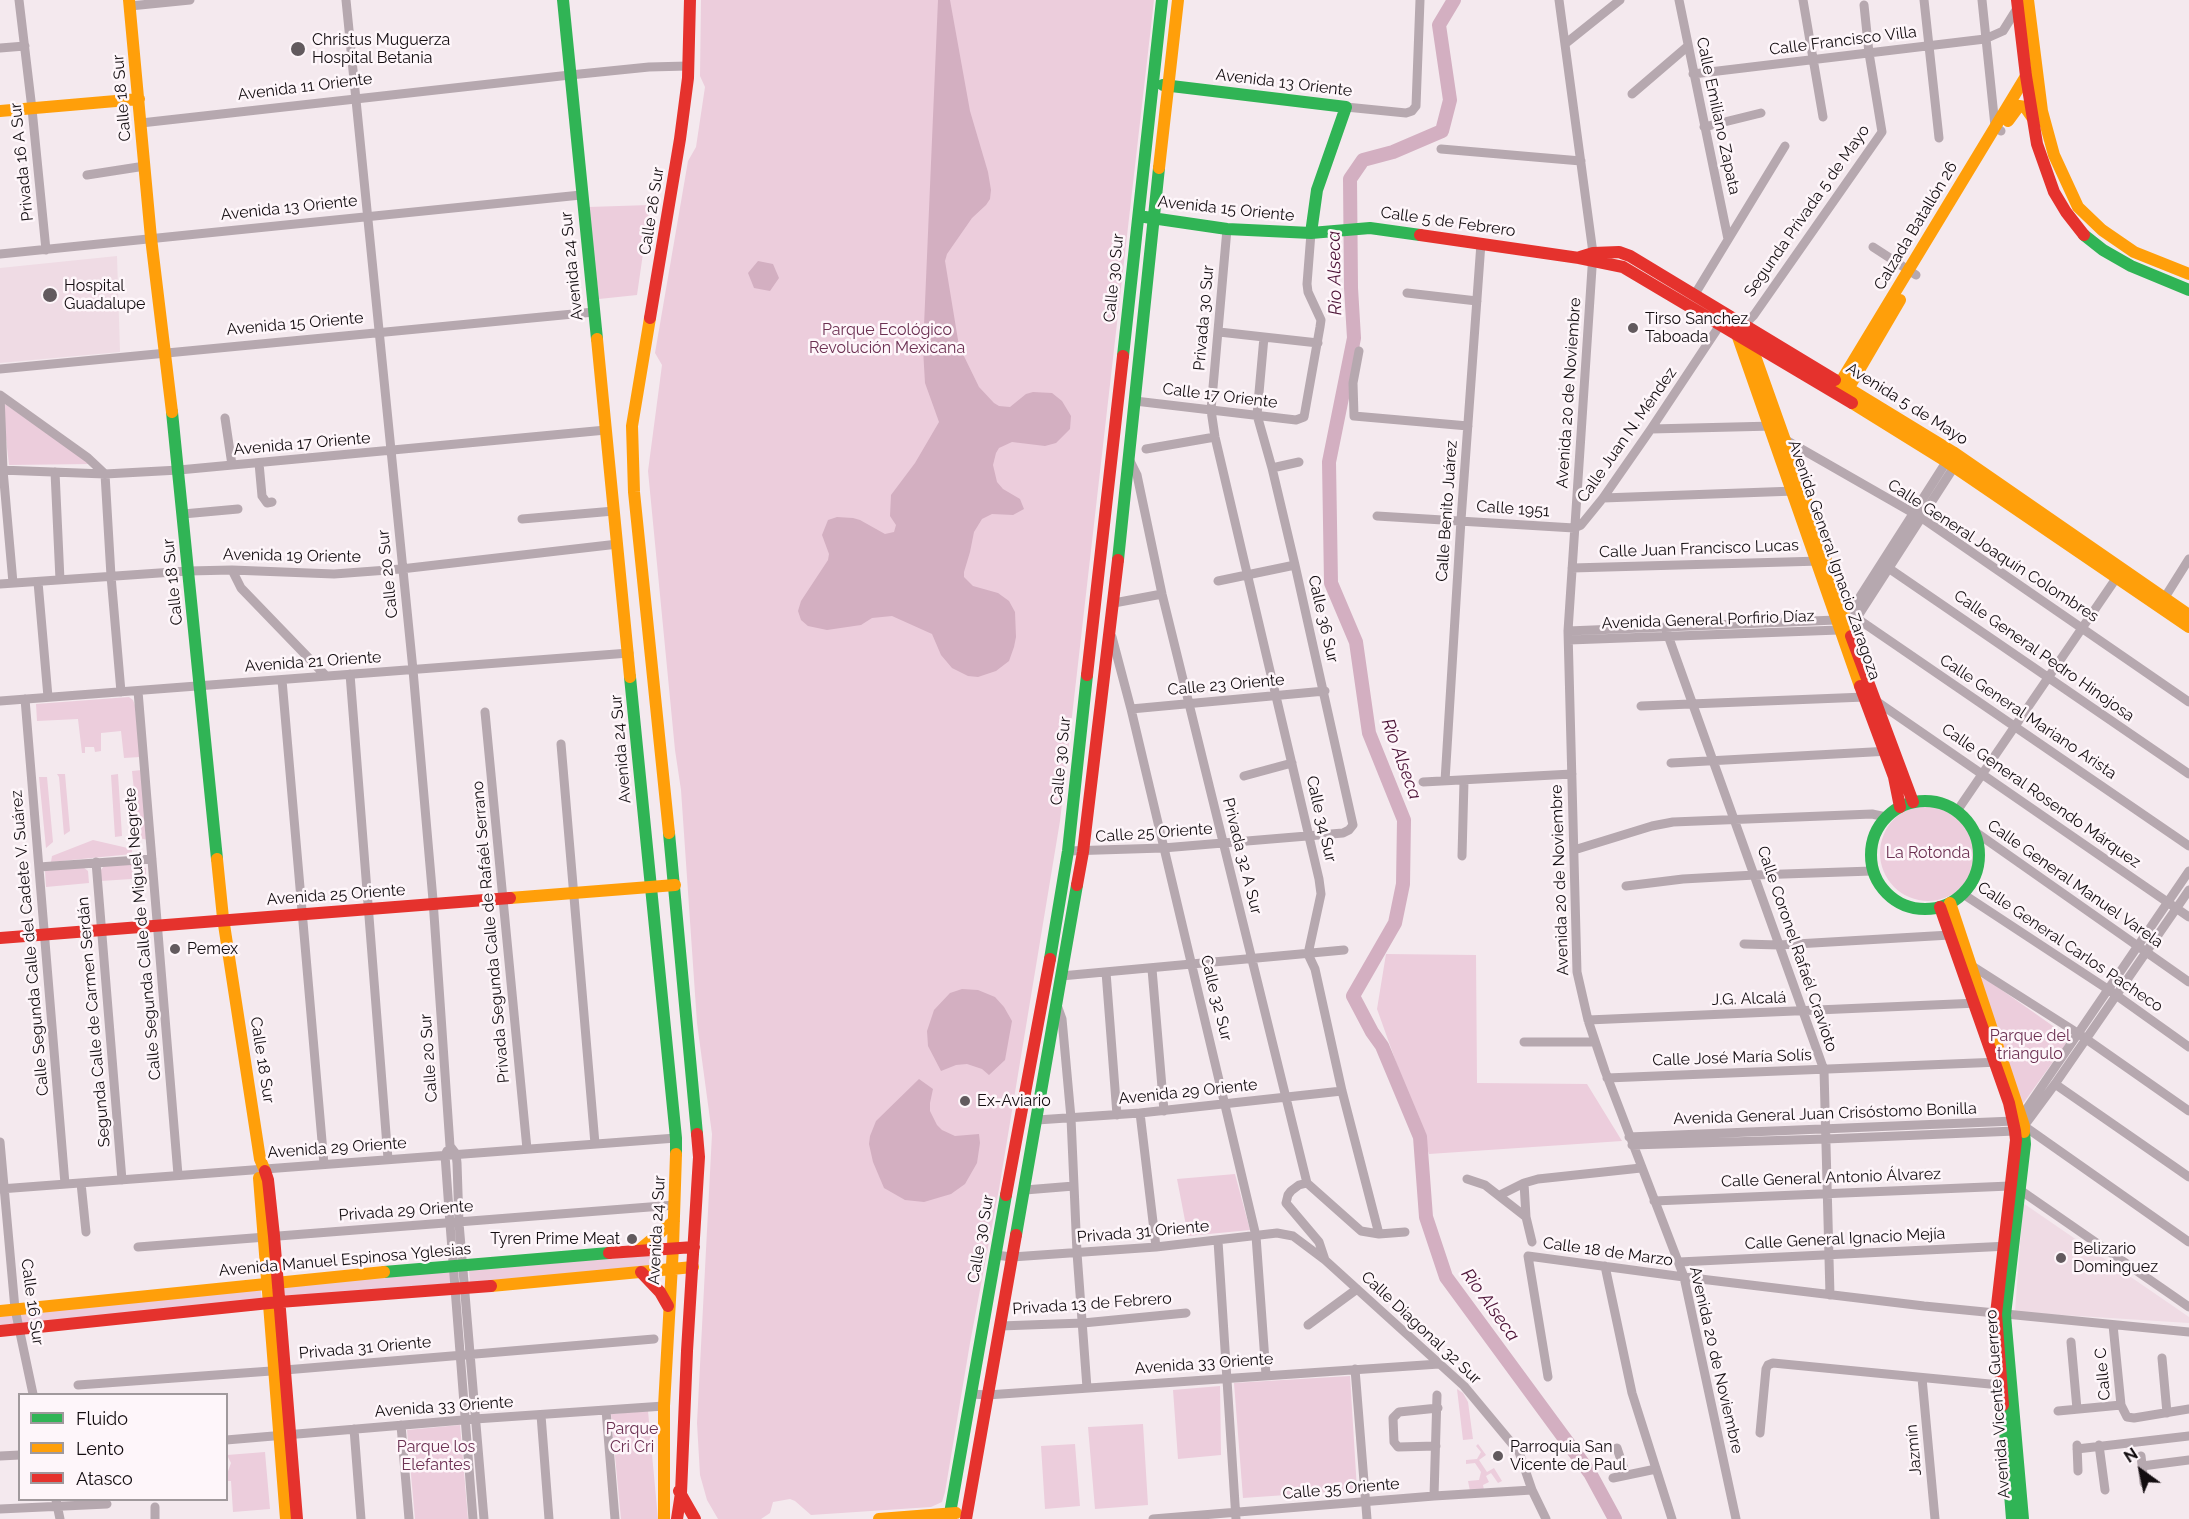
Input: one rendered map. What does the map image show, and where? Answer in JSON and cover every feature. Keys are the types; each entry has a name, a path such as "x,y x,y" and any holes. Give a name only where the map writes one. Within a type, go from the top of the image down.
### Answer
{"main road":[{"name":"Avenida 24 Sur","path":"563,0 676,1138 675,1205 664,1406 664,1519"},
{"name":"Calle 26 Sur","path":"675,885 634,492 632,426 672,191 688,66 690,0"},
{"name":"Calle 30 Sur","path":"950,1516 1068,851 1162,0"},
{"name":"Calle 30 Sur","path":"966,1516 1083,852 1114,603 1153,218 1178,0"},
{"path":"2021,2 2026,76 2032,117 2042,162 2054,192 2083,234 2103,250 2131,266 2189,290"},
{"path":"2021,2 2042,111 2054,155 2078,207 2102,230 2133,252 2189,274"},
{"name":"Calle 18 Sur","path":"129,3 151,238 183,514 224,920 261,1165 269,1237 285,1436 286,1519"},
{"name":"Calzada Batallón 26","path":"1842,390 1998,129 2026,76"},
{"name":"Avenida 13 Oriente","path":"1152,85 1347,107"},
{"path":"0,111 139,99"},
{"path":"1311,233 1317,190 1347,107"},
{"name":"Calzada Batallón 26","path":"1998,129 2017,107 2025,107 2032,117"},
{"name":"Avenida 15 Oriente","path":"1137,216 1227,229 1311,233"},
{"name":"Calle 5 de Febrero","path":"1311,233 1370,228 1579,258 1593,257"},
{"name":"Avenida 5 de Mayo","path":"1593,257 1619,252 1630,256 1695,294 1745,330 1951,460 2162,602 2189,627"},
{"name":"Avenida 5 de Mayo","path":"1593,257 1623,267 1720,325 1745,330"},
{"name":"Avenida General Ignacio Zaragoza","path":"1745,330 1777,431"},
{"name":"Avenida General Ignacio Zaragoza","path":"1745,330 1821,560 1846,621 1870,699 1889,751 1913,802"},
{"name":"Avenida 5 de Mayo","path":"1750,344 1842,390"},
{"name":"Avenida 5 de Mayo","path":"1951,460 2117,577 2189,615"},
{"name":"Avenida General Ignacio Zaragoza","path":"1889,751 1900,807"},
{"path":"1936,801 1957,811 1974,831 1978,844 1978,864 1972,883 1963,894 1945,905 1926,910 1899,903 1887,895 1878,884 1872,871 1871,848 1879,826 1886,817 1900,807 1913,802 1936,801"},
{"path":"675,885 698,1138 679,1516"},
{"name":"Avenida 25 Oriente","path":"0,938 675,885"},
{"name":"Avenida Vicente Guerrero","path":"1945,905 1950,935 1965,963"},
{"name":"Avenida Vicente Guerrero","path":"1945,905 2019,1124 2016,1140 2015,1188 2001,1314 2001,1385 2013,1519"},
{"path":"639,1250 674,1221"},
{"name":"Avenida Manuel Espinosa Yglesias","path":"0,1311 273,1283 694,1247"},
{"path":"0,1331 274,1303 693,1267"},
{"path":"641,1272 660,1292 669,1307"},
{"name":"Avenida Vicente Guerrero","path":"2001,1314 2023,1519"},
{"name":"Calle 18 Sur","path":"285,1436 297,1519"},
{"path":"664,1478 681,1493 695,1519"},
{"path":"664,1496 679,1516"},
{"path":"879,1519 966,1516"}],"street":[{"name":"Privada 16 A Sur","path":"19,0 46,250"},
{"path":"129,3 190,0"},
{"name":"Calle 20 Sur","path":"346,0 413,670 433,904 465,1355 465,1420 473,1519"},
{"name":"Avenida 13 Oriente","path":"1347,107 1406,113 1412,111 1416,106 1420,0"},
{"name":"Avenida 20 de Noviembre","path":"1559,0 1593,257 1574,528 1569,636 1577,972 1588,1020 1607,1078 1684,1277 1736,1519"},
{"path":"1565,44 1620,0"},
{"name":"Calle Emiliano Zapata","path":"1679,0 1728,239"},
{"path":"1803,0 1823,117"},
{"path":"1924,0 1939,138"},
{"path":"1982,0 1985,39 1998,129"},
{"name":"Calle Francisco Villa","path":"1693,74 1985,39 2003,32 2021,2"},
{"name":"Segunda Privada 5 de Mayo","path":"1745,330 1880,138 1883,126 1869,53 1864,5"},
{"path":"0,48 25,46"},
{"path":"1632,94 1688,46"},
{"name":"Avenida 11 Oriente","path":"141,123 570,75 688,66"},
{"path":"1704,127 1761,113"},
{"path":"1695,294 1785,146"},
{"path":"1442,149 1581,161"},
{"path":"87,175 145,166"},
{"name":"Avenida 13 Oriente","path":"0,254 581,195"},
{"name":"Privada 30 Sur","path":"1211,410 1227,229"},
{"path":"1219,332 1318,343 1321,320 1308,292 1307,284 1311,233"},
{"name":"Calle Benito Juárez","path":"1445,782 1481,243"},
{"path":"1873,248 1912,272"},
{"path":"1407,293 1477,301"},
{"name":"Avenida 15 Oriente","path":"0,369 594,312"},
{"name":"Calle Juan N. Méndez","path":"1574,528 1587,519 1603,498 1720,325"},
{"path":"1257,415 1264,338"},
{"name":"Calle 17 Oriente","path":"1135,401 1300,419 1306,413 1318,343"},
{"path":"1359,351 1353,383 1354,416 1467,426"},
{"path":"0,395 1,470 13,583"},
{"path":"0,395 88,458 105,474 121,692"},
{"name":"Calle 34 Sur","path":"1211,410 1215,438 1247,576 1320,879 1321,894 1308,954"},
{"name":"Calle 36 Sur","path":"1257,415 1272,468 1325,691 1353,819 1353,825 1349,830"},
{"path":"225,418 232,465"},
{"path":"1651,429 1777,431"},
{"name":"Avenida 17 Oriente","path":"1,470 105,474 178,470 606,430"},
{"name":"Calle General Joaquín Colombres","path":"1777,431 1918,516 2189,702"},
{"path":"1146,449 1215,438"},
{"name":"Privada 32 A Sur","path":"1129,459 1137,475 1162,594 1307,1183"},
{"path":"1846,621 1886,566 1951,460"},
{"path":"1272,468 1299,462"},
{"path":"259,463 262,496 267,503 272,502"},
{"path":"55,472 60,580"},
{"path":"1603,498 1798,491"},
{"path":"183,514 238,508"},
{"path":"522,519 614,510"},
{"name":"Calle 1951","path":"1377,516 1574,528"},
{"name":"Avenida 19 Oriente","path":"0,584 188,571 232,570 322,574 402,569 618,544"},
{"path":"2162,602 2189,559"},
{"name":"Calle Juan Francisco Lucas","path":"1572,568 1821,560"},
{"path":"1218,581 1295,565"},
{"name":"Calle General Pedro Hinojosa","path":"1886,566 2189,774"},
{"path":"232,570 241,588 326,676"},
{"path":"1957,811 2117,577"},
{"path":"38,582 48,697"},
{"path":"1114,603 1162,594"},
{"name":"Avenida General Porfirio Díaz","path":"1569,636 1846,621"},
{"name":"Calle General Mariano Arista","path":"1846,621 2015,726 2189,846"},
{"name":"Calle 32 Sur","path":"1110,632 1131,709 1256,1236 1266,1375"},
{"name":"Calle Coronel Rafaél Cravioto","path":"1667,632 1824,1070 1830,1295"},
{"name":"Avenida 21 Oriente","path":"0,701 629,653"},
{"path":"350,674 388,1159"},
{"path":"282,680 324,1164"},
{"name":"Calle Segunda Calle de Miguel Negrete","path":"138,690 178,1175"},
{"name":"Calle 23 Oriente","path":"1131,709 1325,691"},
{"name":"Calle Segunda Calle del Cadete V. Suárez","path":"25,699 65,1184"},
{"path":"1641,706 1870,699"},
{"name":"Calle General Rosendo Márquez","path":"1870,699 1982,773 2189,917"},
{"name":"Privada Segunda Calle de Rafaél Serrano","path":"485,712 527,1149"},
{"path":"561,744 595,1144"},
{"path":"1671,763 1889,751"},
{"path":"1244,776 1292,763"},
{"path":"1423,782 1572,774"},
{"path":"1462,856 1464,781"},
{"path":"1574,850 1662,824 1872,814 1886,817"},
{"name":"Calle 25 Oriente","path":"1068,851 1163,848 1349,830"},
{"name":"Calle General Manuel Varela","path":"1974,831 2189,982"},
{"path":"39,867 152,859"},
{"name":"Segunda Calle de Carmen Serdán","path":"96,862 122,1180"},
{"path":"1626,886 1683,879 1872,871"},
{"path":"2019,1124 2083,1037 2142,950 2189,871"},
{"path":"2142,950 2189,890"},
{"name":"Calle General Carlos Pacheco","path":"1963,894 2113,993 2189,1047"},
{"path":"1744,944 1779,945 1950,935"},
{"path":"1061,976 1191,966 1344,950"},
{"path":"1308,954 1315,969 1342,1091 1379,1234"},
{"path":"1965,963 2083,1037 2189,1111"},
{"path":"1152,969 1164,1111"},
{"path":"1106,972 1117,1115"},
{"name":"Calle 30 Sur","path":"1056,1003 1062,1019 1071,1118 1077,1253 1087,1388"},
{"name":"J.G. Alcalá","path":"1588,1020 1978,1003"},
{"path":"2019,1124 2055,1084 2083,1037"},
{"path":"1524,1042 1595,1042"},
{"name":"Calle José María Solís","path":"1607,1078 1998,1062"},
{"path":"2055,1084 2189,1177"},
{"name":"Avenida 29 Oriente","path":"1037,1120 1164,1111 1342,1091"},
{"path":"1140,1113 1156,1247"},
{"path":"2019,1124 2189,1242"},
{"name":"Avenida General Juan Crisóstomo Bonilla","path":"1630,1141 1826,1135 2019,1124"},
{"name":"Avenida 29 Oriente","path":"2,1189 178,1175 261,1165 324,1164 450,1152 676,1138"},
{"name":"Calle 16 Sur","path":"0,1142 2,1189 15,1309 33,1393"},
{"path":"1500,1195 1538,1179 1641,1168"},
{"path":"1467,1179 1485,1185 1526,1217"},
{"path":"81,1183 86,1232"},
{"path":"1325,1260 1319,1242 1286,1203 1291,1191 1299,1185 1307,1183 1361,1231 1369,1234 1405,1232"},
{"path":"1524,1183 1526,1217 1532,1242"},
{"path":"1025,1190 1074,1186"},
{"path":"2015,1188 2189,1307"},
{"name":"Calle General Antonio Álvarez","path":"1654,1201 2015,1188"},
{"name":"Privada 29 Oriente","path":"138,1247 675,1205"},
{"name":"Privada 31 Oriente","path":"995,1255 1012,1257 1156,1247 1277,1233 1293,1236"},
{"name":"Calle Diagonal 32 Sur","path":"1293,1236 1325,1260 1464,1386 1512,1442 1523,1462 1532,1490 1546,1519"},
{"path":"1218,1241 1236,1516"},
{"name":"Calle General Ignacio Mejía","path":"1679,1262 2008,1246"},
{"name":"Calle 18 de Marzo","path":"1548,1377 1528,1256 1830,1295 2189,1332"},
{"path":"1605,1266 1632,1393 1672,1519"},
{"path":"1308,1325 1357,1289"},
{"name":"Privada 13 de Febrero","path":"1000,1326 1083,1323 1186,1312"},
{"name":"Calle C","path":"2113,1325 2121,1405 2127,1417 2167,1413"},
{"name":"Privada 31 Oriente","path":"78,1385 654,1339"},
{"path":"2071,1342 2077,1409"},
{"name":"Calle 20 Sur","path":"465,1355 475,1419 484,1519"},
{"path":"2162,1358 2167,1413 2189,1409"},
{"name":"Avenida 33 Oriente","path":"972,1394 987,1395 1439,1364"},
{"path":"1761,1433 1766,1369 1768,1365 1773,1364 2001,1385"},
{"path":"1355,1369 1367,1519"},
{"name":"Jazmín","path":"1922,1378 1935,1519"},
{"path":"1434,1496 1437,1395"},
{"path":"2058,1411 2121,1405"},
{"name":"Avenida 33 Oriente","path":"228,1440 664,1406"},
{"path":"1436,1446 1398,1448 1394,1443 1393,1418 1399,1412 1438,1408"},
{"path":"606,1410 615,1519"},
{"path":"541,1415 549,1519"},
{"path":"401,1425 409,1519"},
{"path":"354,1429 361,1519"},
{"path":"2078,1471 2077,1447 2189,1436"},
{"path":"2099,1446 2105,1490"},
{"path":"1617,1448 1626,1475"},
{"path":"0,1456 18,1455"},
{"path":"2144,1483 2141,1461 2189,1460"},
{"path":"1613,1478 1656,1469"},
{"name":"Calle 35 Oriente","path":"1153,1519 1236,1516 1365,1502 1532,1490"},
{"path":"56,1502 60,1519"},
{"path":"0,1509 56,1502 107,1504"},
{"path":"155,1507 155,1519"}],"shaded area":[{"path":"938,0 950,0 970,111 991,190 990,199 972,218 947,254 945,261 959,346 979,387 994,403 1010,407 1026,394 1052,393 1062,401 1071,416 1070,429 1056,443 1045,446 1012,442 999,448 996,453 993,465 997,482 1003,489 1020,499 1024,509 1013,515 992,514 982,519 974,532 964,577 973,586 998,593 1009,601 1015,612 1016,637 1009,661 996,671 978,677 968,676 952,668 941,655 932,634 892,616 872,618 861,625 827,630 808,626 801,620 798,611 801,601 828,560 829,554 822,535 828,520 837,517 853,518 885,534 894,532 896,525 890,516 891,495 915,463 939,422 925,383 923,349"},
{"path":"117,256 120,352 0,363 0,268"},
{"path":"758,261 773,264 779,278 770,291 754,288 748,273"},
{"path":"962,989 978,990 995,997 1012,1021 1005,1060 989,1075 982,1069 967,1064 956,1065 941,1071 928,1046 927,1031 934,1010 950,993"},
{"path":"919,1079 933,1089 930,1111 937,1125 955,1136 979,1134 980,1143 977,1163 965,1184 951,1194 924,1202 905,1200 884,1188 873,1162 869,1144 876,1121"},
{"name":"Belizario Dominguez","path":"2023,1203 2189,1317 2189,1323 2015,1312"}],"green space":[{"name":"Parque Ecológico Revolución Mexicana","path":"701,0 1154,0 1060,821 999,1189 945,1492 942,1502 931,1507 811,1515 790,1499 773,1502 770,1513 761,1519 718,1519 707,1500 700,1475 697,1423 712,1134 697,1023 681,790 675,750 648,471 662,365 655,353 688,161 696,147 705,87 700,76"},
{"path":"650,205 637,295 599,299 588,207"},
{"path":"2,402 92,464 9,465"},
{"path":"129,697 133,700 137,711 140,757 124,758 121,731 101,733 101,751 95,752 94,747 85,747 85,753 82,753 78,719 37,721 36,704"},
{"path":"142,770 148,840 139,838 132,771"},
{"path":"57,774 65,774 70,831 64,835 59,777"},
{"path":"118,774 122,836 115,837 111,775"},
{"path":"39,777 47,777 53,842 46,848"},
{"name":"La Rotonda","path":"1928,805 1946,809 1962,819 1972,835 1976,853 1972,871 1962,887 1946,897 1928,901 1910,897 1894,887 1884,871 1880,853 1884,835 1894,819 1910,809"},
{"path":"93,840 132,849 132,854 51,862 52,856"},
{"path":"138,863 146,868 146,878 101,881 100,871 104,866"},
{"path":"83,867 88,871 89,883 46,887 45,870"},
{"path":"1386,954 1476,955 1477,1083 1587,1084 1622,1141 1429,1154 1377,1009"},
{"name":"Parque del triangulo","path":"1977,976 1989,981 2070,1038 2022,1105"},
{"path":"1235,1174 1250,1230 1188,1236 1177,1179"},
{"path":"655,1255 656,1268 470,1283 469,1270"},
{"path":"452,1271 452,1283 280,1298 279,1284"},
{"path":"260,1285 262,1300 0,1330 0,1312"},
{"path":"1350,1376 1357,1490 1243,1498 1234,1383"},
{"path":"1220,1386 1221,1455 1178,1459 1173,1390"},
{"path":"1457,1389 1463,1393 1468,1402 1473,1439 1463,1440"},
{"name":"Parque Cri Cri","path":"648,1411 658,1519 621,1519 611,1414"},
{"path":"1143,1424 1148,1505 1095,1509 1088,1427"},
{"name":"Parque los Elefantes","path":"460,1425 468,1519 415,1519 407,1430"},
{"path":"1075,1444 1080,1506 1045,1509 1041,1446"},
{"path":"1478,1444 1486,1455 1479,1460 1487,1472 1494,1468 1502,1481 1498,1483 1491,1473 1486,1476 1489,1482 1483,1485 1484,1490 1470,1491 1468,1481 1479,1480 1481,1472 1475,1463 1466,1464 1466,1460 1477,1459 1481,1452 1476,1446"},
{"path":"265,1452 270,1509 233,1512 231,1481 228,1481 231,1463 228,1455"}],"waterway":[{"name":"Rio Alseca","path":"1454,0 1439,25 1450,100 1442,131 1393,152 1363,160 1350,179 1354,338 1329,462 1331,583 1356,642 1369,733 1404,820 1403,884 1395,923 1353,996 1382,1046 1420,1137 1426,1217 1446,1277 1590,1473 1615,1519"}],"traffic: fast":[{"path":"563,0 597,339"},
{"path":"1123,356 1162,0"},
{"path":"1163,85 1346,107 1317,190 1311,233"},
{"path":"1118,560 1159,168"},
{"path":"1145,217 1227,229 1311,233 1370,228 1420,235"},
{"path":"2084,235 2103,250 2131,266 2189,290"},
{"path":"172,412 217,859"},
{"path":"1050,959 1068,851 1087,675"},
{"path":"630,677 676,1154"},
{"path":"1925,801 1946,805 1963,817 1975,834 1979,855 1975,876 1963,893 1946,905 1925,909 1904,905 1887,893 1875,876 1871,855 1875,834 1887,817 1904,805 1925,801"},
{"path":"669,833 697,1134"},
{"path":"1016,1235 1077,885"},
{"path":"2023,1519 2005,1315 2025,1144 2024,1132"},
{"path":"949,1519 1006,1195"},
{"path":"384,1272 609,1253"},
{"path":"2003,1405 2012,1519"}],"traffic: slow":[{"path":"129,0 151,238 172,412"},
{"path":"1159,168 1178,0"},
{"path":"2028,0 2042,111 2054,155 2078,207 2102,230 2134,252 2189,274"},
{"path":"1837,388 2026,76"},
{"path":"0,111 139,99"},
{"path":"2008,121 2019,106 2025,107 2032,117"},
{"path":"1845,394 1900,300"},
{"path":"650,318 632,426 634,492 669,833"},
{"path":"1740,334 1738,337 1860,686"},
{"path":"597,339 630,677"},
{"path":"1750,342 1851,636"},
{"path":"1835,380 1953,452 2189,615"},
{"path":"1852,403 1947,462 2189,627"},
{"path":"217,859 223,918 260,1159 265,1171"},
{"path":"510,898 675,885"},
{"path":"1950,903 2024,1126 2024,1132"},
{"path":"664,1519 664,1406 676,1154"},
{"path":"259,1178 286,1519"},
{"path":"639,1250 674,1221"},
{"path":"491,1286 693,1267"},
{"path":"0,1311 384,1272"},
{"path":"879,1519 956,1513"}],"traffic: jam":[{"path":"650,318 688,78 690,0"},
{"path":"2017,0 2037,144 2054,192 2084,235"},
{"path":"1420,235 1579,258 1623,267 1852,403"},
{"path":"1580,257 1593,253 1619,252 1630,256 1835,380"},
{"path":"1087,675 1123,356"},
{"path":"1077,885 1083,852 1118,560"},
{"path":"1851,636 1913,802"},
{"path":"1860,686 1894,777 1900,807"},
{"path":"0,938 510,898"},
{"path":"1940,907 2009,1103 2015,1131 2016,1140 1996,1314 2003,1405"},
{"path":"1006,1195 1050,959"},
{"path":"677,1519 681,1493 699,1157 697,1134"},
{"path":"265,1171 274,1236 297,1519"},
{"path":"966,1519 1016,1235"},
{"path":"609,1253 694,1247"},
{"path":"641,1272 660,1292 668,1306"},
{"path":"0,1331 279,1302 491,1286"},
{"path":"679,1491 695,1519"}],"place":[{"name":"Christus Muguerza Hospital Betania","path":"298,49"},
{"name":"Hospital Guadalupe","path":"50,295"},
{"name":"Tirso Sanchez Taboada","path":"1633,328"},
{"name":"Pemex","path":"175,949"},
{"name":"Ex-Aviario","path":"965,1101"},
{"name":"Tyren Prime Meat","path":"632,1239"},
{"name":"Belizario Dominguez","path":"2061,1258"},
{"name":"Parroquia San Vicente de Paul","path":"1498,1456"}]}
